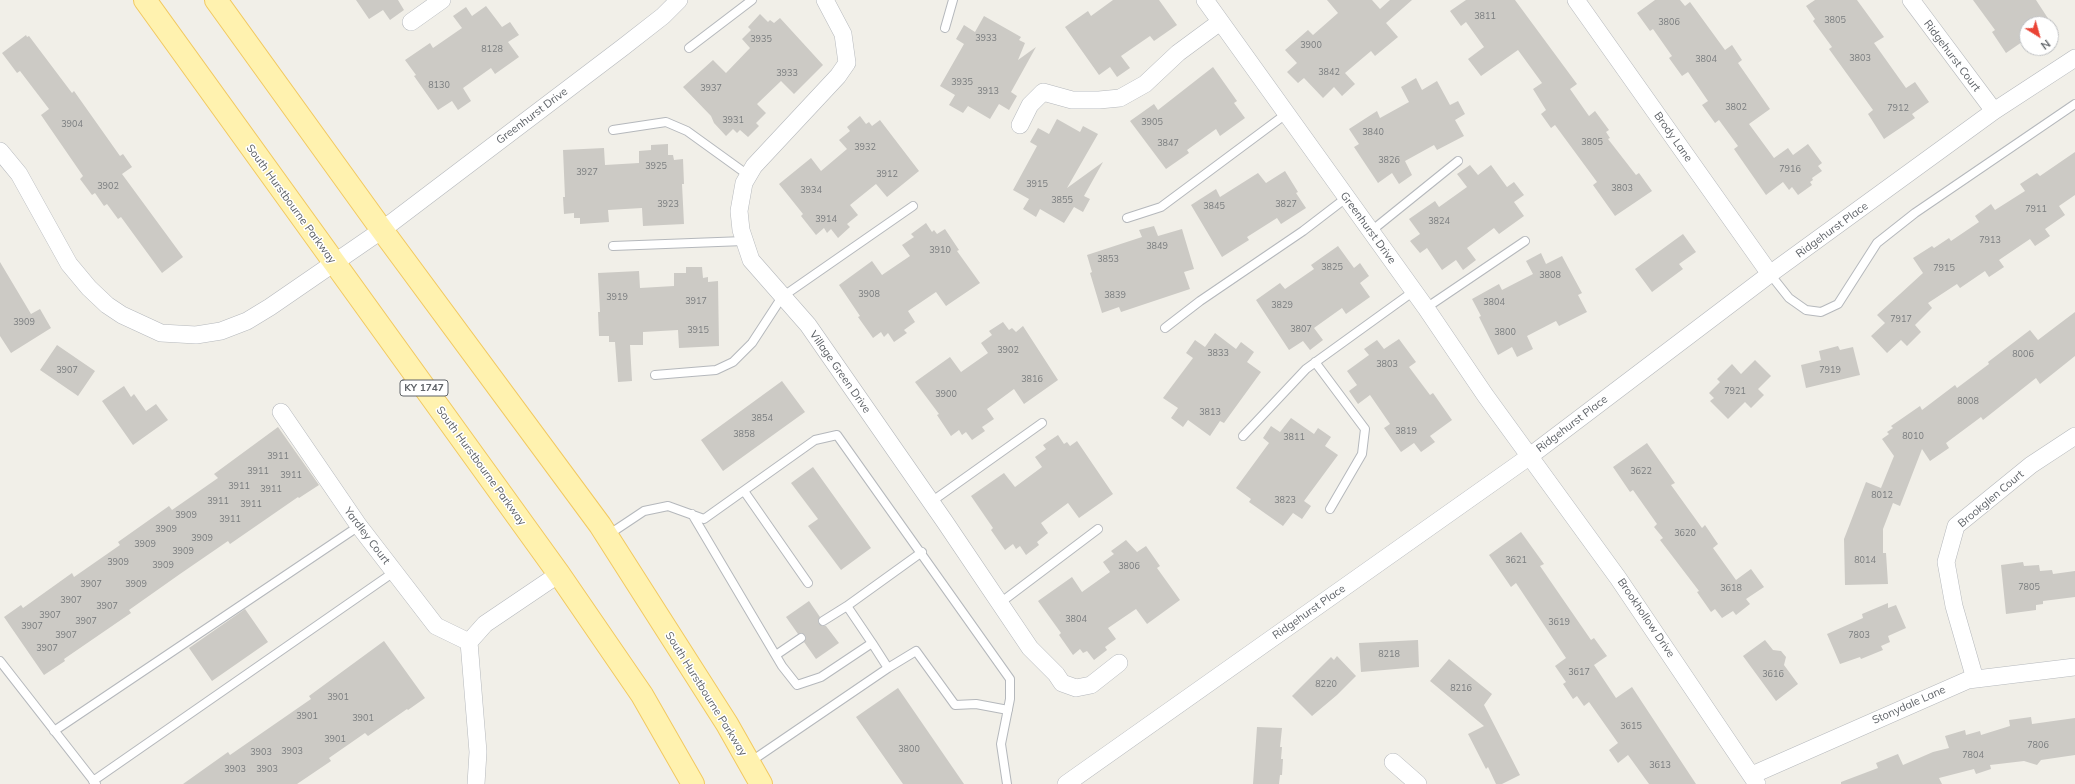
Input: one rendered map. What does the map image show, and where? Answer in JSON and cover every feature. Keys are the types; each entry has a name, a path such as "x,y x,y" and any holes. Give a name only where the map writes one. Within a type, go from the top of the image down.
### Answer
{"main road":[{"name":"South Hurstbourne Parkway","path":"145,0 559,574 642,695 693,784"},
{"name":"South Hurstbourne Parkway","path":"216,0 382,230 607,535 727,724 761,784"}],"street":[{"path":"411,22 442,0"},
{"name":"Greenhurst Drive","path":"0,151 19,174 69,264 89,288 107,305 122,315 161,333 196,335 221,331 247,322 382,230 622,48 663,16 679,0"},
{"name":"Village Green Drive","path":"825,0 843,34 847,63 838,76 754,166 744,183 739,211 744,241 751,260 808,325 1030,648 1056,674 1062,683 1076,688 1092,684 1119,663"},
{"name":"Greenhurst Drive","path":"1205,0 1370,232 1414,291 1484,395 1530,456"},
{"name":"Brody Lane","path":"1576,0 1770,274"},
{"name":"Ridgehurst Court","path":"1911,0 1994,111"},
{"path":"1020,124 1030,105 1043,92 1072,100 1120,98 1145,84 1178,53 1220,22"},
{"name":"Ridgehurst Place","path":"1066,784 1530,456 1770,274 1994,111 2075,58"},
{"name":"Yardley Court","path":"281,412 359,526 436,626 469,642"},
{"name":"Brookglen Court","path":"1975,679 1954,606 1946,562 1956,526 2031,465 2075,436"},
{"name":"Brookhollow Drive","path":"1530,456 1618,578 1754,780"},
{"path":"476,784 478,752 469,642 485,624 559,574"},
{"name":"Stonydale Lane","path":"1754,780 1968,680 2075,667"},
{"path":"1393,762 1418,784"}],"lane":[{"path":"689,48 752,0"},
{"path":"945,28 953,0"},
{"path":"1770,274 1789,298 1806,310 1821,312 1838,304 1877,243 1914,213 2075,104"},
{"path":"1127,218 1161,207 1286,114"},
{"path":"613,130 666,122 687,131 748,176"},
{"path":"1370,232 1458,161"},
{"path":"1165,328 1200,301 1296,236 1346,198"},
{"path":"654,375 716,370 733,362 752,343 782,297 913,206"},
{"path":"613,246 744,241"},
{"path":"1426,308 1525,241"},
{"path":"1243,436 1306,368 1414,291"},
{"path":"1315,362 1365,429 1362,454 1330,509"},
{"path":"931,502 1042,423"},
{"path":"607,535 644,511 668,506 704,519 815,440 837,435 922,552 1010,678 1008,710 1002,744 1007,784"},
{"path":"744,491 808,583"},
{"path":"692,514 776,655 797,685 821,677 872,643"},
{"path":"54,731 359,526"},
{"path":"1000,603 1098,529"},
{"path":"823,621 847,606 922,552"},
{"path":"0,661 95,782 394,572"},
{"path":"847,606 888,668"},
{"path":"776,655 801,638"},
{"path":"749,763 888,668 916,651 955,706 976,704 1008,710"}],"building":[{"path":"356,0 398,0 404,10 390,20 383,10 369,19"},
{"path":"1113,0 1159,0 1177,25 1154,41 1150,36 1121,56 1130,68 1117,77 1110,67 1099,75 1065,27 1088,11 1091,16"},
{"path":"1327,0 1372,0 1380,9 1390,0 1412,0 1386,23 1398,37 1375,56 1371,51 1345,73 1355,84 1342,96 1334,87 1323,98 1304,78 1298,83 1287,72 1297,63 1285,50 1308,30 1313,35 1338,13"},
{"path":"1466,0 1515,0 1577,84 1570,89 1589,116 1595,111 1609,130 1606,132 1610,138 1608,139 1636,175 1639,173 1652,191 1615,216 1593,185 1597,182 1555,125 1551,128 1541,114 1546,110 1533,89 1542,83 1518,50 1481,76 1468,59 1484,47 1466,22 1461,26 1450,11"},
{"path":"1655,0 1680,0 1685,6 1690,2 1725,50 1732,45 1742,60 1738,63 1770,109 1749,124 1774,158 1788,148 1793,155 1808,144 1822,163 1818,166 1822,171 1812,178 1813,180 1810,182 1812,185 1798,195 1792,187 1789,190 1783,182 1766,195 1734,149 1738,146 1719,120 1715,123 1702,105 1708,101 1688,72 1682,76 1669,58 1672,56 1653,29 1650,31 1637,13"},
{"path":"1815,0 1857,0 1884,37 1874,43 1906,88 1915,82 1929,102 1912,114 1915,118 1884,139 1868,114 1873,110 1829,49 1832,47 1813,21 1815,19 1806,6"},
{"path":"1973,0 2036,0 2046,16 2019,16 2019,44 2006,53 1992,32 1995,30"},
{"path":"486,6 502,27 510,22 519,35 508,42 519,57 495,74 491,68 463,88 471,101 458,110 452,101 438,110 414,76 416,75 405,60 430,43 433,48 462,28 453,16 466,7 472,16"},
{"path":"760,14 768,22 770,20 774,23 780,18 823,65 794,94 781,81 757,104 766,113 756,123 759,126 748,137 740,130 737,133 733,129 726,136 714,123 711,116 683,87 713,60 726,73 750,48 742,39 751,30 748,27"},
{"path":"984,16 1021,37 1019,40 1025,43 1018,60 1036,47 1011,92 1017,96 1009,110 999,104 990,119 968,106 963,113 949,105 955,95 940,86 964,44 956,39 964,25 975,32"},
{"path":"26,35 27,37 29,36 72,93 74,91 120,156 123,154 132,167 122,174 183,257 162,273 121,217 118,219 107,204 104,206 95,193 92,195 80,179 83,176 41,115 49,109 20,71 17,73 2,53"},
{"path":"1213,67 1237,101 1234,103 1245,118 1220,136 1216,129 1187,150 1189,153 1166,169 1130,121 1154,104 1158,110"},
{"path":"1416,78 1422,90 1437,81 1450,105 1458,101 1465,114 1455,120 1464,136 1437,150 1434,145 1405,161 1412,175 1399,184 1392,173 1378,183 1354,147 1359,144 1349,129 1377,111 1380,118 1409,102 1401,87"},
{"path":"860,116 866,124 869,122 872,126 880,120 919,171 887,197 876,184 850,205 858,215 847,224 850,227 838,238 831,229 827,233 824,228 816,235 801,216 803,214 779,184 811,158 821,171 847,149 839,140 850,131 847,127"},
{"path":"1057,119 1080,132 1083,126 1098,134 1067,188 1103,162 1084,196 1090,199 1083,212 1074,207 1064,223 1040,209 1036,217 1023,209 1029,199 1013,190 1037,146 1030,142 1038,128 1049,134"},
{"path":"668,144 668,155 673,155 674,160 683,159 684,184 682,184 684,224 643,226 642,208 608,210 609,222 580,224 580,218 574,218 574,213 564,214 563,197 565,197 563,150 604,148 605,165 639,163 639,151 651,150 651,145"},
{"path":"2075,152 2075,195 2059,206 2065,215 2045,229 2050,236 2035,246 2030,239 1999,260 2004,267 1989,277 1985,271 1960,288 1957,284 1928,303 1932,308 1915,325 1921,332 1907,346 1901,340 1887,353 1871,336 1885,323 1877,315 1923,273 1913,258 1932,246 1934,248 1949,238 1951,241 1979,222 1975,216 1991,204 1995,210 2025,191 2020,184 2037,173 2040,176"},
{"path":"1470,165 1478,175 1491,165 1507,187 1514,182 1524,195 1514,202 1524,216 1499,234 1494,228 1467,248 1476,260 1463,270 1456,260 1442,270 1427,248 1420,253 1410,241 1420,234 1409,219 1435,201 1439,207 1467,187 1457,174"},
{"path":"1285,171 1298,192 1296,193 1306,208 1281,224 1277,218 1247,237 1249,240 1222,257 1191,205 1216,189 1220,197 1258,173 1266,183"},
{"path":"926,223 932,232 934,230 937,234 945,229 959,250 957,251 980,283 946,306 936,292 908,311 915,322 904,330 907,333 894,342 888,333 884,337 881,332 873,338 858,317 860,316 839,285 872,261 882,275 910,256 902,245 914,237 911,234"},
{"path":"1154,226 1158,236 1182,229 1194,269 1184,272 1190,289 1121,312 1119,307 1102,313 1090,273 1092,272 1087,255 1142,237 1139,230"},
{"path":"1683,234 1696,252 1679,264 1683,269 1652,292 1635,269"},
{"path":"1338,246 1354,268 1360,263 1369,276 1360,283 1370,297 1346,314 1342,308 1314,328 1323,340 1310,350 1303,341 1289,350 1256,300 1280,283 1285,289 1314,269 1311,265"},
{"path":"1541,253 1546,264 1562,256 1582,293 1578,295 1587,312 1559,326 1556,321 1527,336 1533,349 1517,357 1512,347 1498,355 1479,317 1481,316 1472,299 1499,284 1502,290 1533,274 1526,261"},
{"path":"0,262 31,314 40,309 51,328 11,353 0,336"},
{"path":"686,267 702,267 703,278 708,277 708,282 718,281 719,346 679,348 678,330 643,332 643,345 630,345 632,381 618,382 615,342 609,342 609,336 599,336 598,312 600,312 598,273 639,271 640,288 674,286 674,273 686,273"},
{"path":"2075,312 2075,356 2040,384 2036,378 1983,420 1981,417 1946,443 1949,448 1930,461 1922,449 1900,506 1893,503 1883,529 1883,553 1886,553 1888,584 1845,585 1844,539 1866,482 1881,488 1894,456 1882,439 1889,434 1887,432 1893,428 1891,426 1920,406 1922,410 1955,385 1957,388 2030,330 2038,340"},
{"path":"1003,322 1009,330 1012,328 1016,332 1023,326 1058,380 1024,404 1014,389 987,409 994,419 982,427 985,431 972,440 966,432 962,435 959,430 951,436 937,415 939,414 915,382 950,357 961,372 988,353 981,343 992,335 989,331"},
{"path":"1215,333 1236,349 1241,342 1254,352 1247,362 1261,372 1224,423 1220,421 1210,436 1188,420 1183,427 1171,418 1178,408 1163,398 1193,358 1186,353 1195,340 1205,347"},
{"path":"1399,339 1416,362 1409,367 1430,395 1433,393 1452,420 1430,436 1435,442 1421,452 1414,443 1401,452 1384,428 1390,424 1370,395 1358,404 1349,391 1357,385 1347,371 1369,355 1364,349 1377,340 1384,349"},
{"path":"57,345 95,371 78,396 40,370"},
{"path":"1838,346 1840,350 1853,347 1860,375 1806,388 1801,365 1821,360 1819,351"},
{"path":"1755,360 1771,376 1758,389 1764,395 1751,408 1745,402 1728,419 1710,401 1714,398 1709,393 1720,382 1717,379 1732,364 1741,374"},
{"path":"782,381 805,412 723,471 701,440"},
{"path":"124,386 131,397 134,394 146,411 156,404 168,420 133,445 102,401"},
{"path":"1291,418 1314,434 1318,428 1331,437 1325,446 1338,455 1304,501 1311,506 1302,519 1293,513 1283,526 1249,502 1251,499 1236,488 1269,443 1263,438 1271,426 1280,432"},
{"path":"278,427 319,485 299,498 298,497 230,544 228,541 180,574 129,610 131,613 64,659 65,661 44,675 4,617 21,605 23,608 72,573 74,577 120,545 118,542 169,506 172,510 218,478 214,474"},
{"path":"1058,435 1064,444 1067,442 1070,446 1077,441 1113,494 1079,518 1068,503 1041,523 1048,533 1037,542 1039,545 1026,555 1020,546 1016,549 1013,544 1005,550 991,530 993,528 971,496 1004,473 1015,487 1042,467 1035,457 1046,449 1043,445"},
{"path":"1647,443 1675,483 1671,485 1702,528 1705,525 1718,544 1713,548 1736,580 1751,569 1764,587 1746,599 1750,604 1736,615 1733,611 1722,618 1715,609 1711,612 1697,592 1699,591 1660,540 1663,538 1654,527 1657,524 1633,490 1630,492 1613,467"},
{"path":"813,467 871,548 841,570 808,526 818,519 791,483"},
{"path":"1521,532 1544,564 1540,566 1591,640 1594,638 1607,656 1594,665 1616,698 1632,687 1696,784 1649,784 1628,755 1618,763 1609,750 1618,743 1589,702 1584,706 1577,696 1573,699 1563,684 1566,682 1555,666 1566,658 1516,583 1511,587 1489,555"},
{"path":"1126,540 1137,552 1146,546 1160,566 1157,568 1180,600 1147,624 1136,609 1108,628 1116,639 1105,647 1107,650 1094,660 1087,651 1083,653 1080,649 1073,655 1059,635 1061,633 1038,601 1072,577 1082,592 1110,572 1103,562 1114,554 1111,551"},
{"path":"2023,562 2024,566 2039,565 2040,571 2052,570 2053,574 2075,571 2075,597 2043,601 2043,604 2036,605 2036,610 2006,614 2001,565"},
{"path":"809,601 820,617 818,621 819,624 826,626 839,643 816,659 804,642 806,638 805,635 798,634 786,617"},
{"path":"1888,603 1888,608 1896,605 1906,628 1888,636 1890,642 1881,646 1883,650 1861,659 1860,657 1840,664 1827,634 1863,618 1862,614"},
{"path":"245,609 268,642 212,681 189,648"},
{"path":"1418,640 1419,667 1361,672 1359,643"},
{"path":"1765,640 1773,650 1781,651 1786,657 1784,665 1798,684 1776,701 1743,656"},
{"path":"384,641 425,698 368,736 365,733 329,758 331,761 297,784 183,784 228,752 230,755 311,699 309,696"},
{"path":"1337,656 1356,676 1337,695 1312,716 1292,696 1331,657 1334,660"},
{"path":"1449,659 1492,694 1484,705 1520,775 1502,784 1496,784 1488,767 1486,769 1468,734 1484,726 1430,681"},
{"path":"898,688 964,784 903,784 856,717"},
{"path":"2031,717 2032,724 2075,718 2075,755 2041,760 2037,765 2024,761 1990,765 1991,769 1976,774 1974,769 1939,778 1942,784 1841,784 1841,782 1878,768 1876,763 1898,754 1903,765 1933,752 1949,748 1945,736 1965,730 1966,735 1980,731 1981,735 2010,726 2009,720"},
{"path":"1257,727 1282,728 1280,747 1282,747 1281,759 1283,759 1282,775 1280,775 1279,784 1253,784"}]}
